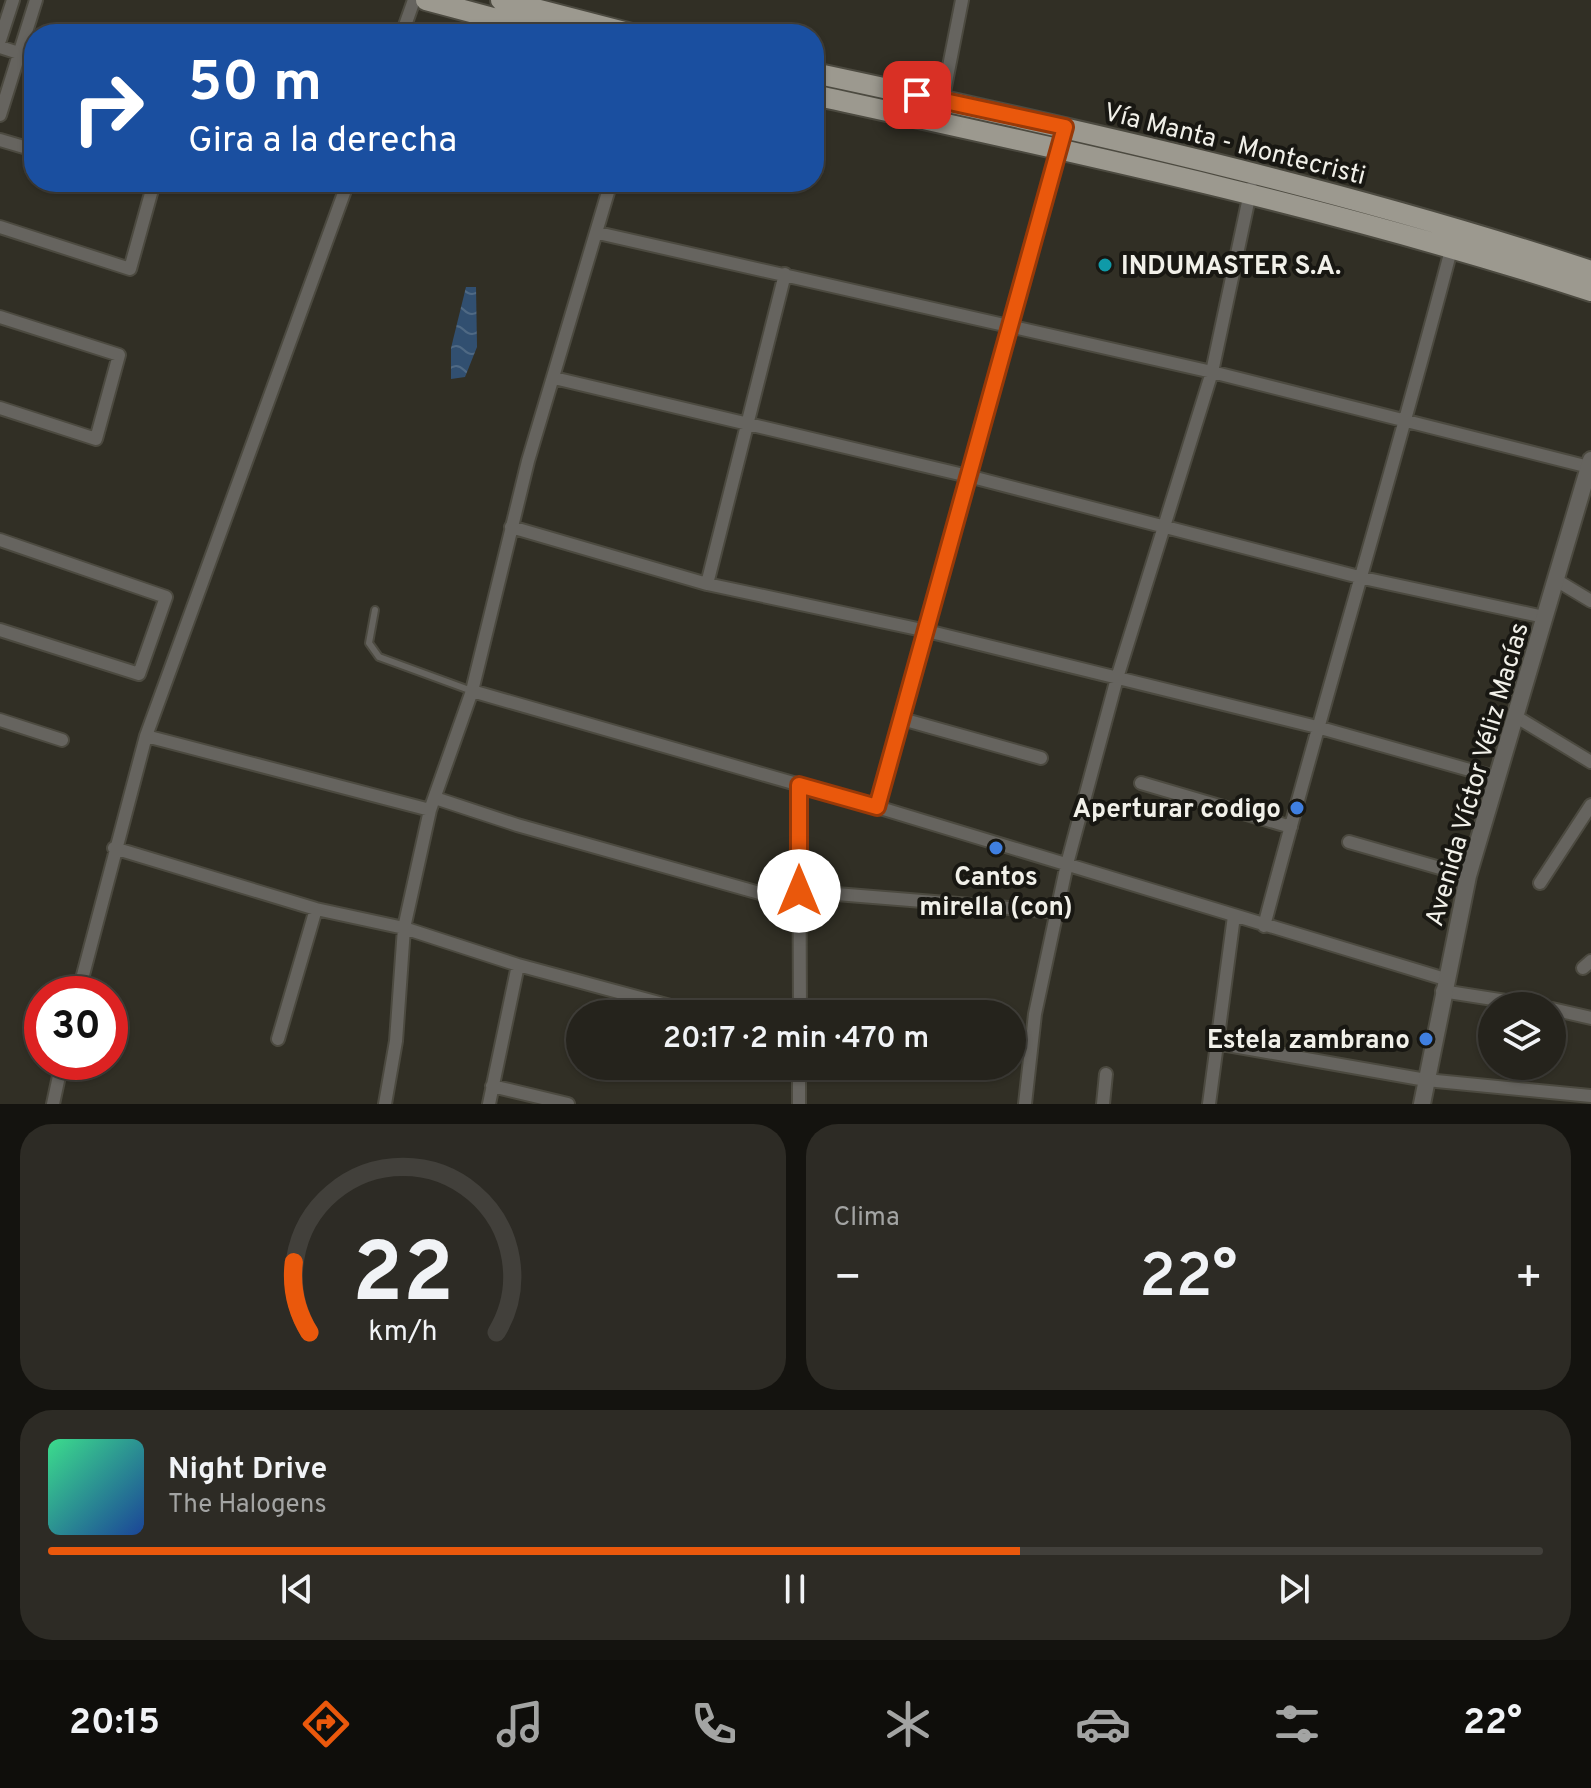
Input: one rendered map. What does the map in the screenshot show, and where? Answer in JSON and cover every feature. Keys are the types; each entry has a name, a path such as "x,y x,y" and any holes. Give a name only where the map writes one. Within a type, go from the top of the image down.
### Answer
{"main road":[{"path":"426,0 516,24"},
{"path":"501,0 593,24"},
{"name":"Vía Manta - Montecristi","path":"824,75 1065,127 1252,184 1591,271"},
{"name":"Vía Manta - Montecristi","path":"824,97 1059,150 1252,184"},
{"name":"Vía Manta - Montecristi","path":"1455,236 1591,291"}],"street":[{"path":"0,40 13,0"},
{"path":"28,24 36,0"},
{"path":"406,24 414,0"},
{"path":"938,123 962,0"},
{"path":"0,115 24,37"},
{"path":"0,47 24,55"},
{"path":"877,807 1065,127"},
{"path":"0,140 24,147"},
{"path":"1025,1104 1035,1014 1067,864 1117,678 1212,372 1252,184"},
{"path":"0,227 130,269 151,192"},
{"path":"82,976 146,736 344,192"},
{"path":"385,1104 396,1041 404,928 433,804 472,691 511,527 608,192"},
{"path":"598,233 1212,372 1590,464"},
{"path":"1264,926 1317,727 1408,419 1455,236"},
{"path":"707,584 785,274"},
{"path":"0,317 119,355 96,439 0,408"},
{"path":"554,378 968,476 1363,578 1544,617"},
{"name":"Avenida Víctor Véliz Macías","path":"1422,1104 1443,985 1468,876 1590,464"},
{"path":"511,527 707,584 927,631 1317,727 1498,778"},
{"path":"0,540 166,597 139,674 0,630"},
{"path":"1556,580 1591,601"},
{"path":"472,691 877,807 1234,916 1443,985 1478,993"},
{"path":"1515,716 1591,762"},
{"path":"902,719 1041,758"},
{"path":"0,720 62,740"},
{"path":"146,736 433,804 799,897 1057,912"},
{"path":"1141,783 1291,827"},
{"path":"799,785 800,1000"},
{"path":"1540,883 1591,805"},
{"path":"1349,842 1468,876"},
{"path":"114,848 316,909 404,928 518,965 648,1000"},
{"path":"278,1039 316,909"},
{"path":"1209,1104 1234,916"},
{"path":"489,1104 518,965"},
{"path":"1566,1012 1591,1018"},
{"path":"1216,1043 1426,1080 1591,1096"},
{"path":"1103,1104 1106,1074"},
{"path":"53,1104 58,1080"},
{"path":"799,1080 799,1104"},
{"path":"492,1086 516,1098 568,1104"}],"lane":[{"path":"375,610 369,643 379,657 472,691"}],"water":[{"path":"466,287 476,287 477,347 465,377 451,379 451,348"}],"place":[{"name":"INDUMASTER S.A.","path":"1105,265"},
{"name":"Aperturar codigo","path":"1297,808"},
{"name":"Cantos mirella (con)","path":"996,848"},
{"name":"Estela zambrano","path":"1426,1039"}],"route":[{"path":"799,891 799,785 877,807 1065,127 917,95"}]}
